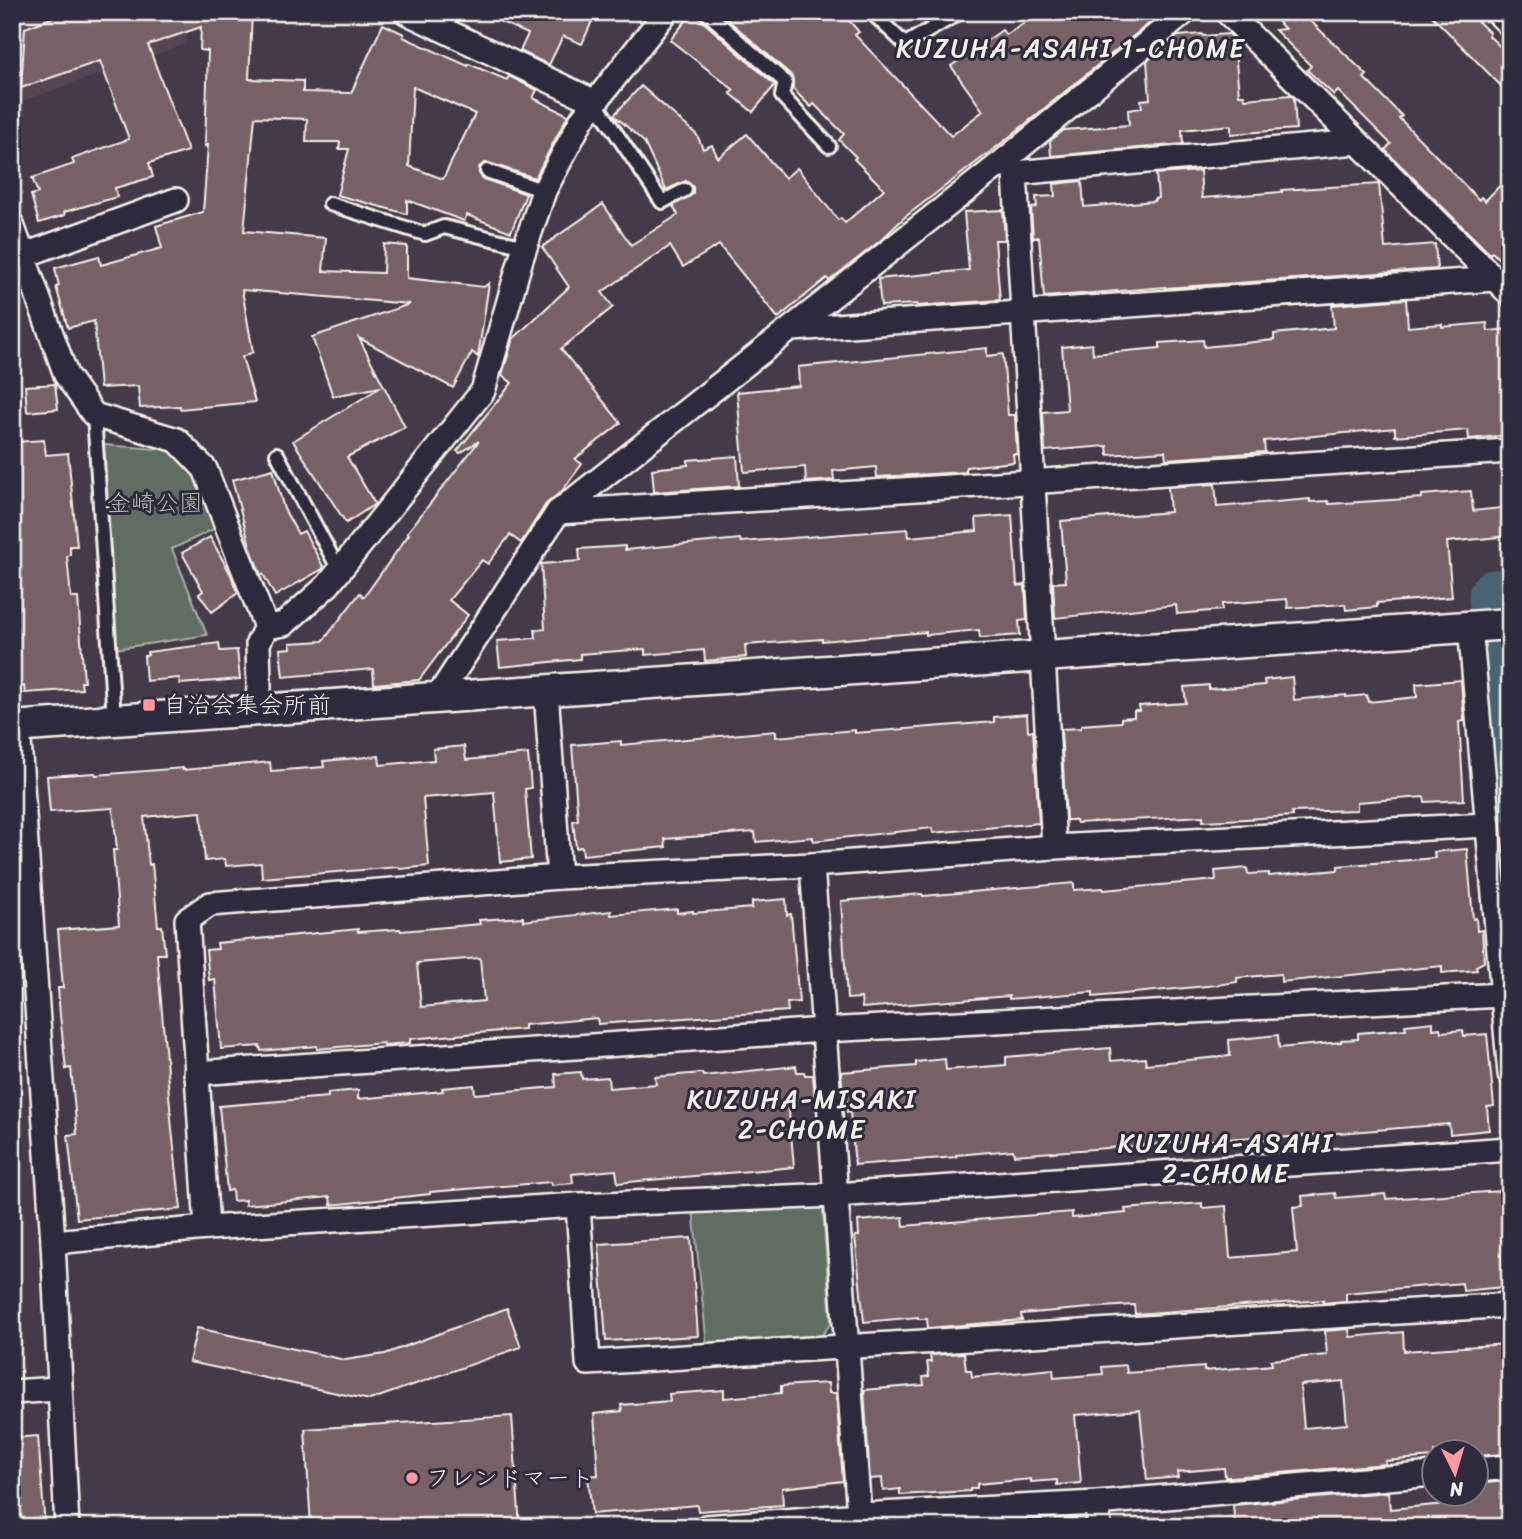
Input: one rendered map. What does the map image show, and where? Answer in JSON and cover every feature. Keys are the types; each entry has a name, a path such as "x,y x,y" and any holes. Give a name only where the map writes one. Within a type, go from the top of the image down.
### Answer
{"street":[{"path":"406,12 596,102"},
{"path":"266,627 284,624 328,585 483,391 544,191 582,119 666,12"},
{"path":"437,698 558,512 793,329 1011,166 1185,12"},
{"path":"1227,12 1502,287"},
{"path":"1497,12 1510,25"},
{"path":"1011,166 1357,142"},
{"path":"1011,166 1024,314 1054,846"},
{"path":"25,255 176,200"},
{"path":"12,225 66,375 94,415 177,440 205,469 266,627 258,643 257,710"},
{"path":"793,329 1502,287"},
{"path":"558,512 1510,451"},
{"path":"67,1527 58,1389 53,1242 21,939 15,727 1510,624"},
{"path":"1470,626 1510,1074"},
{"path":"546,690 559,877"},
{"path":"207,1228 187,920 210,904 559,877 812,865 1054,846 1488,825"},
{"path":"812,865 859,1515"},
{"path":"196,1073 824,1030 1503,995"},
{"path":"53,1242 207,1228 578,1205 835,1195 1510,1149"},
{"path":"578,1205 588,1363 1510,1305"},
{"path":"12,1392 58,1389"},
{"path":"1490,1469 1510,1467"},
{"path":"706,1527 859,1515 1097,1503 1420,1475"},
{"path":"1097,1503 1099,1527"}],"lane":[{"path":"706,12 785,82 782,96 829,146"},
{"path":"872,12 905,44 961,12"},
{"path":"596,102 662,202 685,190"},
{"path":"487,171 544,191"},
{"path":"330,204 425,234 444,227 525,247"},
{"path":"94,415 114,720"},
{"path":"277,454 340,570"}],"shaded area":[{"path":"24,12 189,12 186,44 12,105 12,66"}],"green space":[{"name":"金崎公園","path":"104,445 171,450 196,475 214,529 172,549 207,635 114,649"},
{"path":"811,1199 823,1210 831,1323 819,1339 707,1346 693,1209"}],"building":[{"path":"67,12 252,12 249,79 303,81 303,92 351,93 383,24 404,34 403,37 468,66 469,64 507,80 509,76 537,90 533,98 568,115 535,178 489,163 479,167 483,179 526,194 511,232 467,215 464,221 407,200 407,214 337,195 349,149 339,149 340,142 306,142 307,119 255,117 244,231 326,238 323,271 383,273 384,244 407,246 407,278 484,287 489,283 478,357 472,352 453,388 359,338 405,427 347,457 375,504 346,523 293,441 381,387 333,396 312,337 410,304 242,290 253,352 242,357 255,402 180,409 180,406 140,408 138,386 100,388 94,321 68,328 56,287 59,286 55,268 99,256 101,265 162,248 156,226 203,212 208,145 205,146 208,51 200,50 201,27 148,45 188,151 149,163 153,177 115,188 117,197 64,212 65,215 39,223 31,195 38,193 32,178 74,164 72,159 129,139 100,61 21,88 25,28","holes":["413,87 475,114 443,179 409,166"]},
{"path":"479,12 596,12 582,44 563,36 549,65 520,51 528,34"},
{"path":"693,12 697,12 700,19 775,85 753,112 730,93 734,90 670,40"},
{"path":"719,12 842,12 859,32 855,35 951,136 983,111 951,66 1002,30 1006,35 1041,12 1163,12 1003,142 905,217 880,241 829,281 827,278 778,318 719,245 683,267 670,246 602,292 613,307 561,349 621,423 575,459 582,464 562,491 546,504 521,543 510,535 488,564 482,560 449,600 468,615 419,680 374,684 373,669 283,677 280,649 291,648 290,643 323,641 360,593 364,597 409,534 407,533 479,441 460,453 457,451 512,383 502,375 513,339 569,287 542,247 603,204 631,245 678,215 673,206 693,194 693,187 686,181 666,190 644,142 614,115 641,86 697,135 703,149 712,145 718,158 747,134 785,178 797,168 838,220 841,218 845,223 884,189 839,140 844,134 814,104 811,107 793,89 791,75"},
{"path":"1268,12 1301,12 1367,75 1364,78 1402,116 1399,118 1479,200 1481,197 1485,201 1510,175 1510,270 1492,252 1490,254 1385,150 1391,144 1338,91 1334,95 1307,70 1311,66 1275,30 1285,29"},
{"path":"1428,12 1468,12 1490,33 1488,35 1510,56 1510,95"},
{"path":"1229,34 1234,39 1239,95 1244,95 1245,99 1291,95 1294,98 1296,129 1231,134 1231,125 1182,130 1183,144 1051,156 1050,141 1064,130 1129,125 1128,110 1142,108 1141,100 1150,99 1147,61 1178,36"},
{"path":"1200,171 1202,198 1379,184 1385,248 1435,244 1437,269 1044,297 1039,237 1033,238 1031,208 1037,207 1036,197 1055,196 1054,184 1082,181 1084,207 1154,201 1158,198 1156,174"},
{"path":"1003,210 1005,240 995,240 1000,300 881,306 878,279 969,270 964,212"},
{"path":"1406,299 1408,327 1487,323 1488,331 1510,329 1510,435 1469,439 1468,430 1395,436 1395,428 1264,441 1265,452 1166,459 1165,451 1108,455 1107,446 1045,451 1043,412 1067,410 1062,347 1092,344 1093,354 1160,348 1160,343 1203,340 1204,347 1274,340 1274,334 1334,328 1332,305"},
{"path":"987,348 987,356 1003,354 1008,415 1015,415 1017,454 1013,454 1014,462 966,467 966,472 877,477 876,467 833,471 834,480 806,482 805,467 744,472 737,392 799,386 798,367"},
{"path":"55,384 58,409 27,412 25,386"},
{"path":"44,440 46,455 68,453 77,546 70,546 70,555 67,556 71,598 78,598 84,682 81,682 82,689 25,693 24,686 12,687 12,452 17,452 16,442"},
{"path":"737,456 739,486 654,492 652,469 688,465 688,460"},
{"path":"273,469 284,509 298,534 304,531 324,568 275,596 263,574 261,575 251,549 232,480"},
{"path":"1215,484 1217,507 1310,499 1310,502 1328,501 1329,504 1422,498 1422,495 1471,491 1473,511 1510,507 1510,536 1447,542 1452,597 1377,603 1377,607 1346,610 1345,604 1288,608 1287,599 1222,604 1222,610 1177,614 1176,605 1055,618 1053,583 1066,582 1061,521 1170,512 1168,487"},
{"path":"1012,515 1017,586 1025,585 1027,620 1019,621 1020,635 980,638 979,630 745,645 746,657 705,661 704,650 645,655 645,649 580,654 580,659 500,667 497,641 536,638 535,630 545,629 541,564 580,561 579,549 625,546 625,550 740,539 741,542 908,529 909,537 977,531 976,518"},
{"path":"210,537 238,593 212,612 199,594 203,591 182,553"},
{"path":"219,643 220,651 237,650 240,679 180,684 179,678 146,681 144,656 148,655 147,652"},
{"path":"1292,677 1294,700 1367,695 1368,702 1417,697 1416,684 1461,680 1464,721 1459,722 1464,800 1425,802 1424,797 1357,802 1357,810 1292,812 1293,816 1246,819 1203,821 1203,816 1077,823 1076,820 1066,820 1061,729 1121,722 1121,718 1134,717 1134,711 1140,711 1139,706 1186,703 1184,687 1209,685 1209,689 1265,685 1264,680"},
{"path":"1027,714 1028,731 1033,730 1039,823 933,833 932,828 813,841 813,837 756,842 755,832 665,839 666,847 583,855 582,847 576,848 573,821 578,820 572,745 621,741 621,745 776,731 776,737 855,730 855,733 994,722 994,717"},
{"path":"464,746 466,760 528,754 531,788 525,789 531,859 500,862 494,792 423,798 429,866 400,869 262,878 261,863 226,866 225,859 205,861 201,812 144,817 158,926 162,926 165,954 157,954 181,1209 77,1219 68,1135 77,1134 71,1068 66,1069 60,1015 58,988 63,988 58,930 119,925 113,850 117,850 113,808 50,812 47,776 183,770 270,762 271,771 324,767 323,761 379,756 380,765 434,760 433,749"},
{"path":"1467,849 1473,919 1476,918 1477,931 1482,930 1484,962 1476,966 1477,970 1442,973 1442,966 1281,982 1281,974 1237,978 1237,982 1217,985 1093,997 1093,992 862,1008 861,998 847,999 841,901 1074,883 1074,890 1104,890 1216,880 1215,871 1247,868 1248,874 1269,873 1269,876 1338,870 1338,866 1435,858 1434,852"},
{"path":"786,899 787,915 791,914 799,1002 787,1003 788,1011 598,1024 597,1018 524,1025 524,1029 410,1039 410,1043 383,1045 317,1049 317,1046 261,1051 260,1046 221,1049 215,979 209,980 206,950 218,949 217,943 358,929 358,932 401,931 480,924 479,920 523,917 523,921 611,911 611,915 677,909 677,913 693,913 752,908 752,902","holes":["480,958 484,1001 421,1007 417,963"]},
{"path":"1433,1022 1433,1029 1440,1028 1441,1032 1463,1030 1464,1036 1487,1034 1494,1106 1487,1107 1489,1130 1450,1134 1449,1124 1014,1155 1013,1150 855,1165 850,1112 847,1112 846,1096 843,1097 841,1072 916,1066 916,1062 945,1059 946,1070 1006,1065 1006,1057 1110,1048 1111,1061 1145,1058 1146,1064 1230,1056 1229,1040 1278,1035 1279,1048 1341,1042 1358,1039 1358,1033 1406,1029 1405,1025"},
{"path":"796,1066 797,1072 813,1075 815,1099 788,1101 794,1167 618,1183 616,1170 572,1174 573,1183 551,1185 551,1182 430,1192 331,1205 330,1197 245,1205 245,1200 233,1201 232,1190 227,1191 219,1106 328,1097 328,1093 358,1090 358,1099 443,1091 442,1088 474,1085 475,1094 556,1087 555,1074 581,1072 582,1079 608,1077 609,1088 656,1084 655,1077 702,1073 703,1076"},
{"path":"1501,1191 1505,1242 1508,1242 1510,1266 1510,1277 1503,1277 1503,1287 1463,1291 1462,1283 1346,1293 1346,1301 1323,1303 1323,1300 1135,1314 1134,1305 1102,1307 1021,1314 1022,1320 928,1328 927,1319 918,1317 864,1322 855,1236 859,1236 858,1221 903,1217 904,1226 1072,1212 1072,1218 1126,1213 1125,1209 1202,1203 1202,1208 1226,1206 1230,1258 1297,1252 1293,1207 1303,1206 1302,1196 1335,1193 1336,1198 1385,1194 1386,1199"},
{"path":"691,1238 698,1336 606,1341 599,1244"},
{"path":"507,1308 521,1347 370,1400 189,1362 197,1328 345,1360 385,1354"},
{"path":"1349,1329 1350,1337 1403,1332 1404,1351 1507,1344 1510,1357 1510,1445 1503,1446 1503,1454 1490,1455 1490,1438 1420,1438 1420,1458 1385,1461 1386,1464 1231,1477 1225,1477 1224,1468 1177,1472 1178,1477 1147,1480 1140,1410 1075,1415 1081,1483 1057,1485 1057,1480 1031,1482 1031,1479 977,1484 977,1488 970,1488 970,1491 900,1495 900,1489 883,1491 882,1478 870,1479 864,1390 924,1385 923,1377 929,1376 927,1362 931,1362 930,1355 964,1353 966,1370 971,1370 972,1377 1053,1369 1054,1378 1103,1374 1102,1367 1126,1365 1127,1373 1204,1367 1204,1371 1272,1365 1271,1360 1327,1355 1325,1331","holes":["1343,1381 1347,1424 1304,1428 1300,1385"]},
{"path":"828,1383 829,1393 836,1393 843,1481 782,1488 783,1505 698,1511 697,1505 592,1514 588,1476 598,1475 594,1414 622,1411 621,1405 670,1401 669,1394 724,1390 724,1398 781,1393 781,1386"},
{"name":"フレンドマート","path":"512,1416 520,1527 311,1527 305,1429"},
{"path":"38,1436 45,1527 12,1527 12,1438"},
{"path":"1506,1481 1510,1527 1235,1527 1233,1505 1388,1492 1390,1509 1420,1506 1490,1508 1490,1483"}],"waterway":[{"path":"1510,594 1494,595 1510,797"}],"place":[{"name":"自治会集会所前","path":"149,705"},
{"name":"フレンドマート","path":"412,1478"}],"district":[{"name":"KUZUHA-ASAHI 1-CHOME","path":"1071,48"},
{"name":"KUZUHA-MISAKI 2-CHOME","path":"802,1114"},
{"name":"KUZUHA-ASAHI 2-CHOME","path":"1226,1158"}]}
